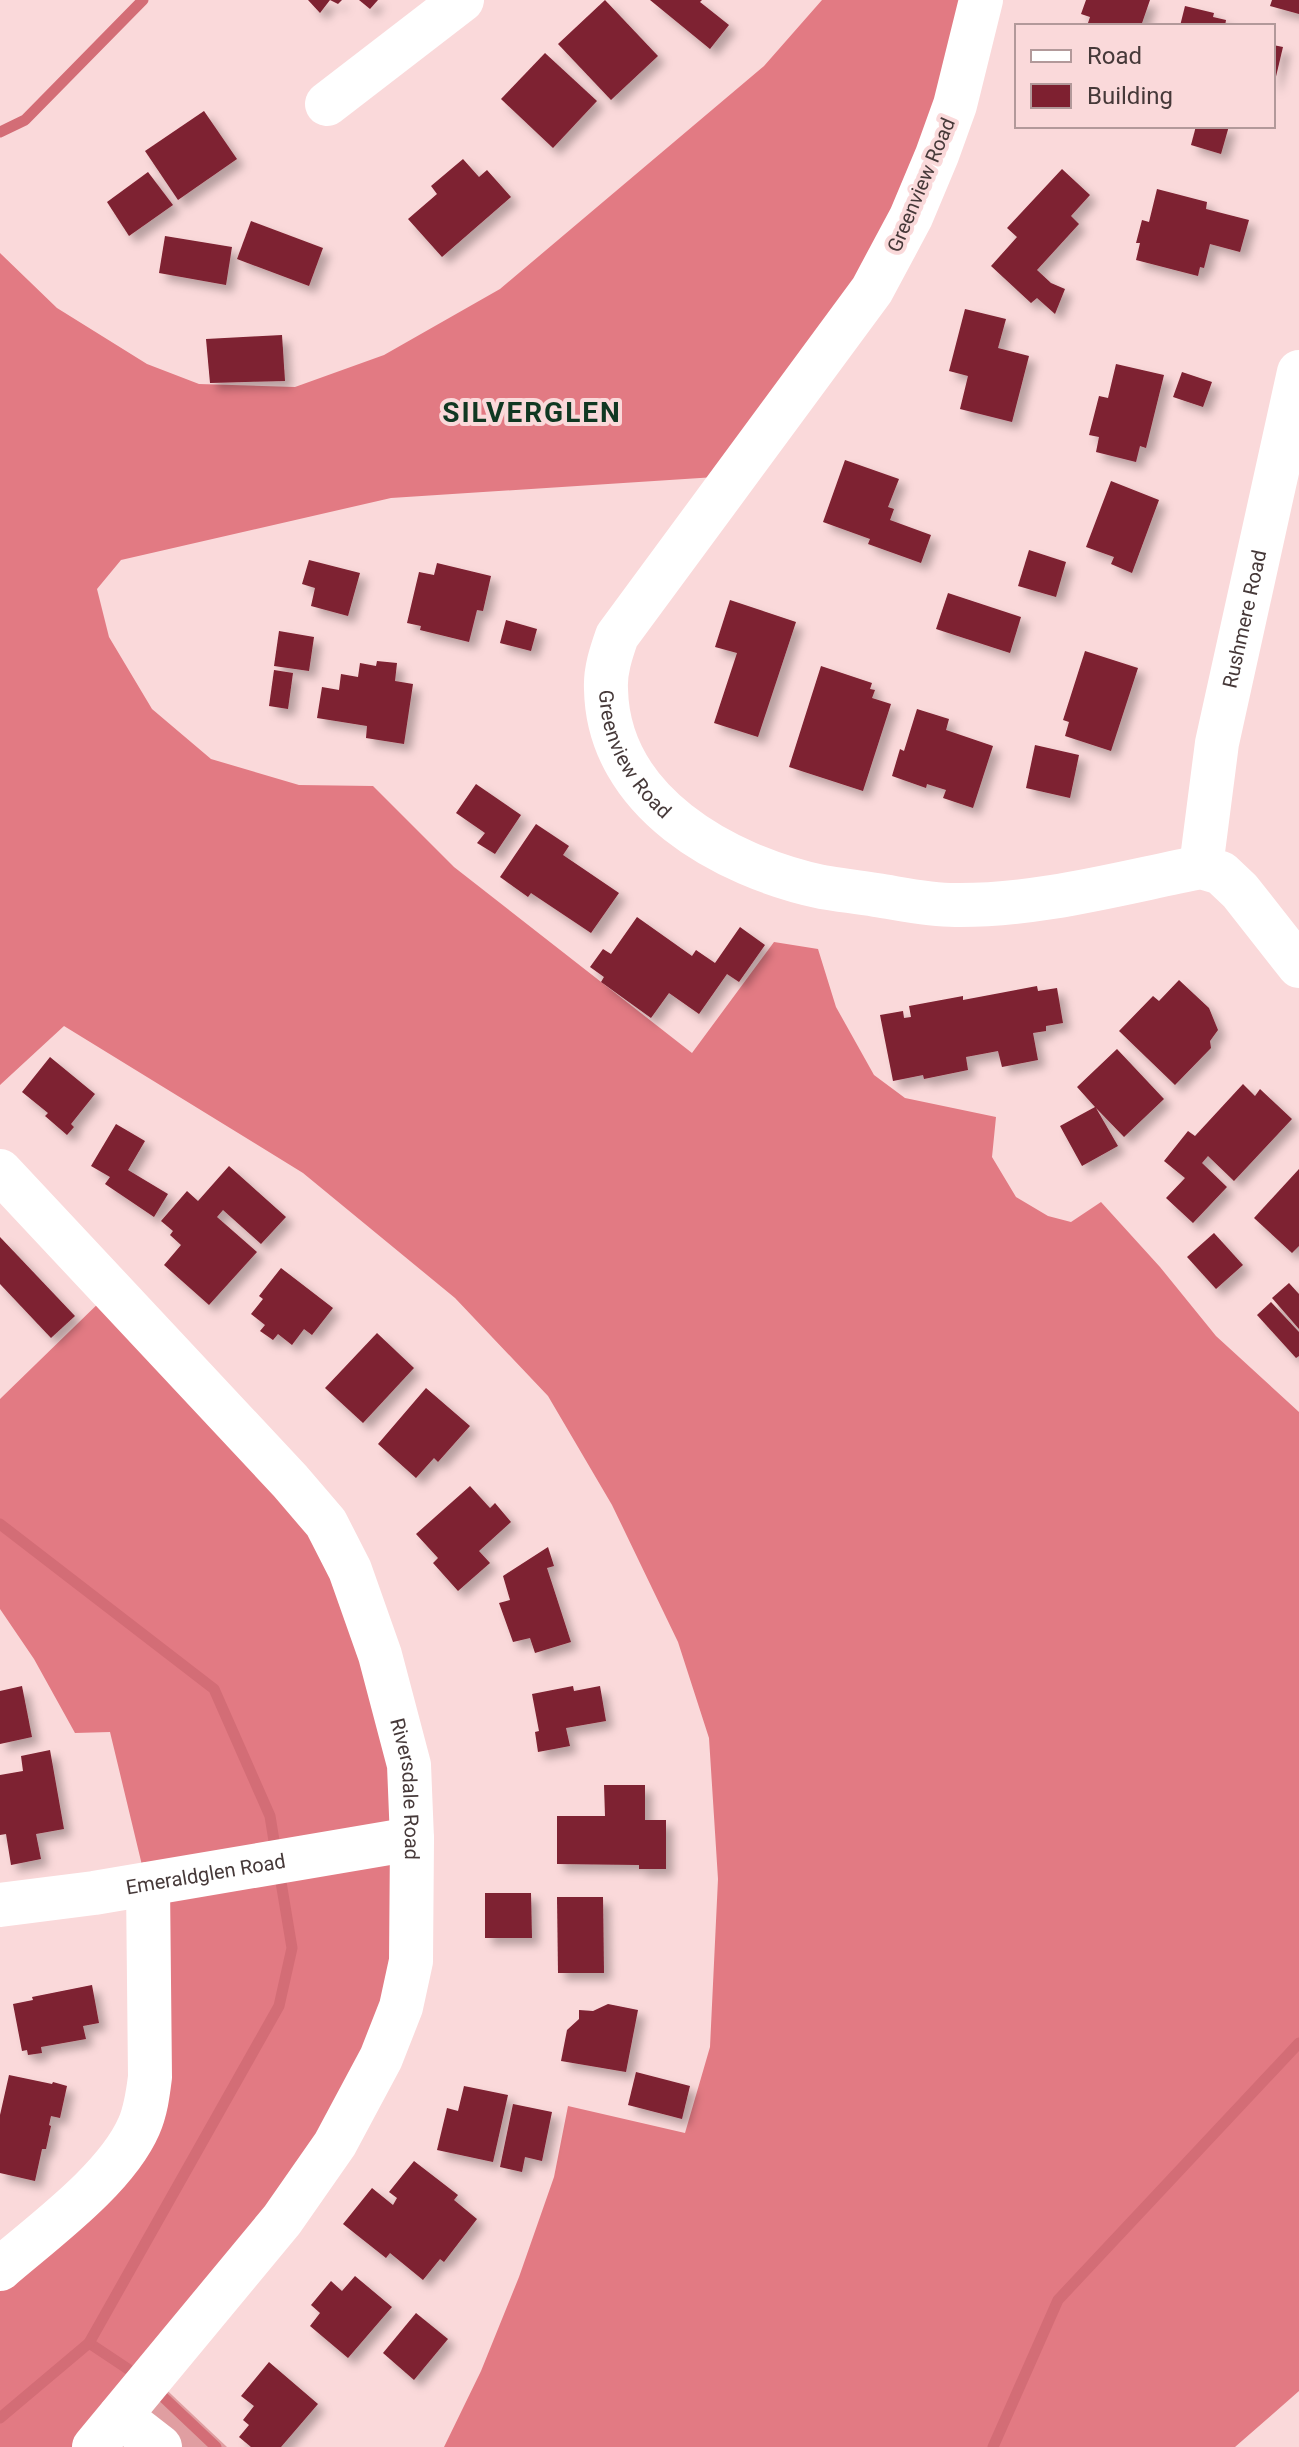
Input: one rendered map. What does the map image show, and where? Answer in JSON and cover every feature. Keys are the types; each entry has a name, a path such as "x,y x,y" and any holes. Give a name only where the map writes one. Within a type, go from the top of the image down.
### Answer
{"street":[{"path":"327,104 462,0"},
{"name":"Greenview Road","path":"981,0 955,105 937,155 893,252 863,303 617,636 605,687 608,712 626,766 647,794 676,823 715,848 764,869 820,886 952,905 995,904 1028,901 1201,867"},
{"name":"Rushmere Road","path":"1201,867 1217,743 1299,372"},
{"path":"1201,867 1221,873 1240,891 1299,966"},
{"name":"Riversdale Road","path":"0,1171 326,1523 350,1570 380,1655 409,1765 411,1961 401,2007 381,2058 335,2144 282,2220 107,2432"},
{"name":"Emeraldglen Road","path":"0,1905 148,1884 412,1839"},
{"path":"0,2269 88,2191 125,2152 139,2125 150,2077 148,1884"},
{"path":"107,2432 160,2447"}],"shaded area":[{"path":"822,0 979,0 934,152 731,476 391,498 121,560 97,589 109,637 152,709 211,759 299,785 373,786 454,867 692,1053 774,942 818,949 836,1007 874,1075 905,1098 996,1117 992,1157 1016,1197 1048,1216 1071,1222 1101,1202 1160,1267 1216,1336 1299,1412 1299,2391 1235,2447 444,2447 481,2371 519,2277 554,2177 568,2106 685,2133 710,2047 718,1879 709,1738 678,1642 612,1505 548,1396 455,1298 303,1173 64,1026 0,1085 0,253 57,308 147,364 199,384 295,387 384,355 500,289 764,66"},
{"path":"108,1294 318,1516 412,1840 379,2058 99,2447 0,2447 0,2268 124,2152 147,1886 110,1732 75,1733 34,1659 0,1609 0,1399"},
{"path":"154,2378 227,2447 99,2447"}],"building":[{"path":"308,0 330,0 320,13"},
{"path":"359,0 378,0 370,9"},
{"path":"605,0 658,56 611,100 558,44"},
{"path":"650,0 702,0 700,2 729,25 710,49"},
{"path":"1086,0 1150,0 1142,24 1088,24 1090,17 1081,14"},
{"path":"1272,0 1299,0 1299,14 1270,6"},
{"path":"1185,6 1214,13 1213,17 1226,20 1225,24 1180,24"},
{"path":"1275,45 1283,47 1275,81"},
{"path":"545,53 597,101 553,148 501,99"},
{"path":"204,111 237,159 178,200 145,151"},
{"path":"1195,128 1228,128 1221,154 1191,145"},
{"path":"463,159 479,177 487,170 511,197 442,257 408,219 437,194 431,186"},
{"path":"1062,169 1090,195 1071,216 1079,224 1037,270 1051,283 1065,289 1055,314 1037,298 1031,303 991,266 1017,237 1007,228"},
{"path":"148,172 173,205 129,236 107,202"},
{"path":"1157,189 1207,202 1206,209 1249,220 1240,252 1210,244 1204,268 1200,267 1198,276 1136,260 1140,243 1136,243 1142,220 1149,222"},
{"path":"251,221 323,248 309,286 237,259"},
{"path":"165,236 232,247 226,285 159,273"},
{"path":"965,309 1006,319 998,348 1029,356 1012,422 960,409 968,376 949,371"},
{"path":"282,335 285,381 210,383 206,339"},
{"path":"1116,364 1164,375 1146,448 1140,446 1136,462 1096,452 1099,437 1089,435 1099,396 1108,398"},
{"path":"1182,372 1212,382 1203,407 1173,397"},
{"path":"845,460 899,479 888,507 894,509 890,520 931,535 921,563 868,544 870,539 823,522"},
{"path":"1111,481 1159,500 1132,573 1111,564 1114,557 1086,547"},
{"path":"1029,550 1066,562 1056,597 1018,586"},
{"path":"309,560 360,573 348,616 311,606 315,588 302,584"},
{"path":"437,563 491,576 483,611 477,610 469,642 420,630 421,626 407,623 419,572 434,575"},
{"path":"948,593 1021,617 1010,653 936,629"},
{"path":"730,600 796,622 758,737 714,723 737,653 715,647"},
{"path":"506,620 537,629 531,651 500,643"},
{"path":"279,631 314,637 309,671 274,666"},
{"path":"1085,651 1138,668 1111,751 1065,736 1069,722 1063,720"},
{"path":"377,661 397,663 395,681 413,684 404,744 366,738 367,726 317,718 322,687 339,690 341,674 358,677 360,663 376,666"},
{"path":"821,666 872,683 870,689 875,690 872,698 891,704 863,791 789,767"},
{"path":"274,670 293,673 288,709 269,706"},
{"path":"917,709 949,719 946,730 993,746 973,808 943,798 946,790 927,784 926,788 892,776 900,749 904,751"},
{"path":"1035,745 1079,755 1070,798 1026,788"},
{"path":"476,784 521,815 495,854 477,843 485,833 456,813"},
{"path":"536,824 569,846 563,855 619,893 591,933 531,893 528,897 500,877"},
{"path":"637,917 692,956 696,950 715,963 740,927 765,945 739,982 727,974 699,1014 669,993 651,1018 601,982 604,977 590,967 603,949 611,954"},
{"path":"1179,980 1209,1008 1218,1030 1210,1041 1211,1048 1175,1085 1119,1031 1153,996 1159,1001"},
{"path":"1037,986 1038,991 1057,988 1063,1023 1046,1026 1046,1031 1033,1033 1038,1060 1002,1067 998,1051 966,1057 968,1070 924,1079 923,1075 893,1081 880,1015 903,1011 904,1018 911,1017 909,1006 963,996 963,1000"},
{"path":"1117,1049 1164,1099 1124,1137 1096,1108 1118,1146 1082,1166 1060,1126 1095,1107 1077,1087"},
{"path":"50,1057 95,1094 71,1124 74,1127 67,1135 45,1116 48,1113 22,1092"},
{"path":"1243,1084 1255,1096 1260,1089 1292,1119 1234,1181 1208,1156 1202,1163 1227,1187 1193,1223 1166,1198 1185,1178 1164,1161 1188,1131 1195,1136"},
{"path":"116,1124 145,1141 128,1170 168,1194 154,1217 105,1184 110,1177 91,1166"},
{"path":"229,1166 286,1217 261,1244 223,1210 217,1217 257,1252 209,1305 164,1265 181,1245 170,1235 173,1231 161,1221 187,1191 198,1201"},
{"path":"1299,1169 1299,1246 1292,1253 1254,1218"},
{"path":"1214,1233 1243,1265 1216,1289 1187,1257"},
{"path":"0,1237 75,1316 51,1338 0,1284"},
{"path":"281,1268 333,1308 312,1335 304,1329 292,1345 278,1334 273,1340 260,1331 265,1325 251,1314 263,1299 259,1296"},
{"path":"1289,1283 1299,1294 1299,1329 1272,1298"},
{"path":"1271,1302 1299,1332 1299,1356 1296,1358 1257,1315"},
{"path":"377,1333 414,1368 363,1423 325,1388"},
{"path":"426,1388 470,1426 438,1462 434,1458 416,1478 378,1444"},
{"path":"470,1486 490,1508 495,1503 511,1522 479,1551 490,1563 458,1591 433,1563 438,1558 416,1534"},
{"path":"548,1547 554,1566 547,1568 571,1642 535,1653 530,1638 513,1642 499,1603 510,1600 503,1576"},
{"path":"22,1686 32,1737 0,1744 0,1691"},
{"path":"573,1686 574,1691 600,1686 606,1721 566,1728 570,1746 538,1752 535,1732 539,1731 532,1694"},
{"path":"50,1750 64,1829 36,1834 41,1859 11,1865 6,1834 0,1835 0,1775 23,1771 21,1756"},
{"path":"604,1785 645,1785 645,1820 666,1820 666,1869 639,1869 639,1865 557,1864 557,1816 605,1816"},
{"path":"485,1893 531,1893 532,1938 485,1938"},
{"path":"557,1897 603,1897 604,1973 558,1973"},
{"path":"92,1985 99,2023 83,2026 86,2039 41,2047 42,2053 28,2055 27,2050 22,2051 13,2004"},
{"path":"608,2004 638,2010 626,2072 561,2061 567,2030 579,2019 579,2010 593,2011"},
{"path":"636,2072 690,2086 682,2119 628,2105"},
{"path":"9,2075 67,2086 60,2118 51,2116 46,2149 42,2149 35,2181 0,2173 0,2115"},
{"path":"464,2086 508,2095 493,2162 437,2150 447,2108 458,2111"},
{"path":"513,2104 552,2112 542,2161 525,2157 522,2172 500,2167"},
{"path":"414,2161 458,2195 454,2200 477,2219 444,2262 440,2259 423,2280 390,2253 386,2258 343,2224 372,2188 393,2205 397,2198 389,2192"},
{"path":"355,2276 392,2307 348,2358 310,2326 320,2313 311,2305 331,2281 342,2291"},
{"path":"416,2313 448,2339 414,2380 383,2353"},
{"path":"269,2362 318,2404 281,2447 251,2447 239,2437 249,2425 243,2420 254,2406 241,2396"}],"waterway":[{"path":"0,132 25,120 143,0"},
{"path":"0,1524 214,1689 270,1816 276,1853"},
{"path":"0,2418 89,2343 279,2006 292,1948 279,1870"},
{"path":"993,2447 1058,2300 1299,2043"},
{"path":"89,2343 128,2369"},
{"path":"161,2395 216,2447"}],"district":[{"name":"SILVERGLEN","path":"532,412"}]}
